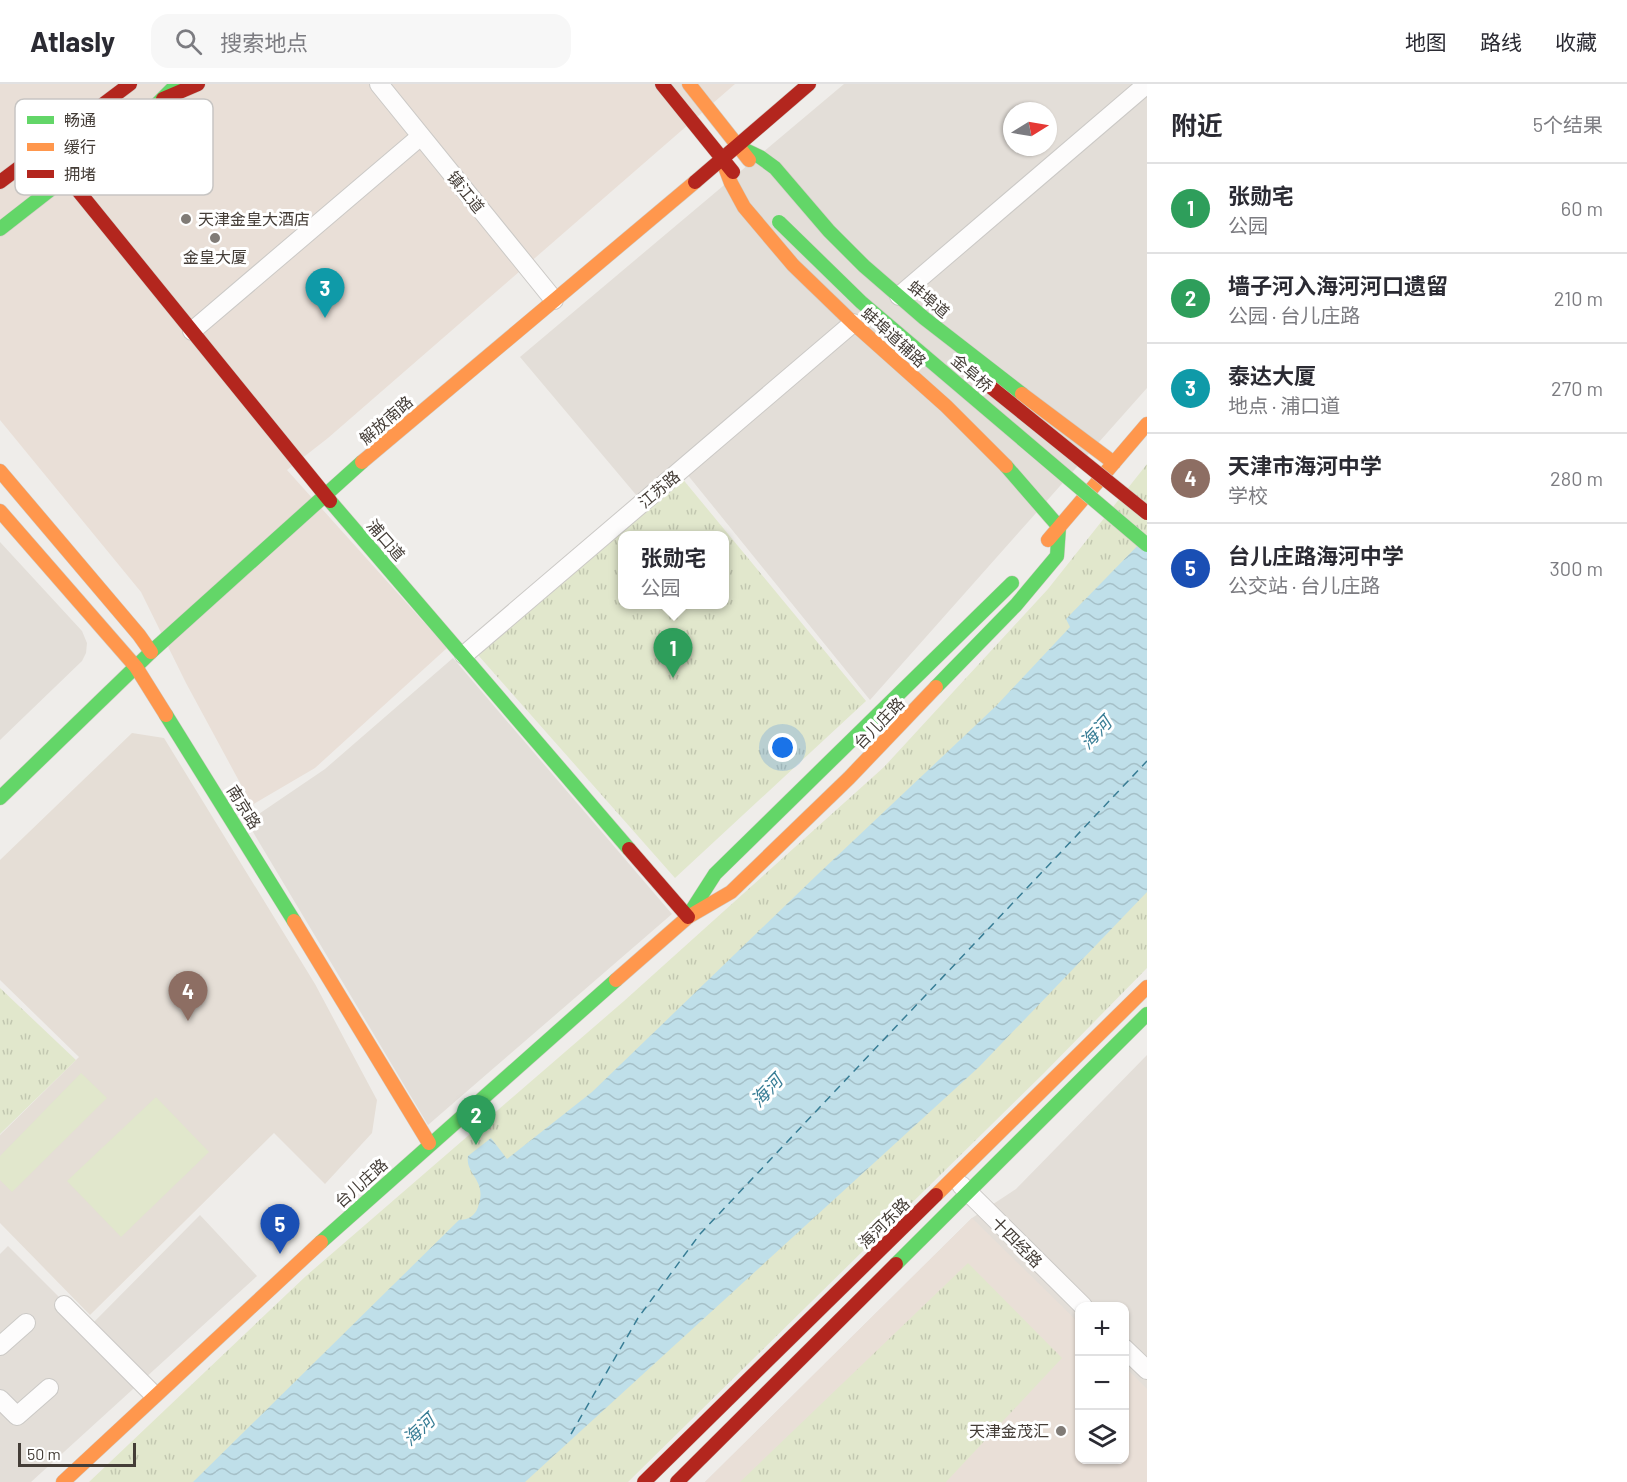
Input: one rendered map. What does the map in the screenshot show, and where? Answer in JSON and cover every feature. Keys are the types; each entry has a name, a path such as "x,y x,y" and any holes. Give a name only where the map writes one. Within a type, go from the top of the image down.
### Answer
{"street":[{"path":"111,99 130,84"},
{"path":"163,99 177,84"},
{"path":"163,99 198,84"},
{"name":"镇江道","path":"379,84 554,300"},
{"path":"662,84 722,159 751,191"},
{"name":"蚌埠道","path":"689,84 759,172"},
{"name":"解放南路","path":"0,798 151,652 324,494 809,84"},
{"path":"899,296 1147,84"},
{"path":"684,112 710,130 726,133 771,116"},
{"path":"192,331 421,136"},
{"name":"蚌埠道","path":"737,146 760,157 775,168 862,265 1023,396 1114,463"},
{"name":"蚌埠道辅路","path":"722,159 731,183 744,207 793,265 853,323 946,406 1003,463 1059,527"},
{"path":"0,163 3,179"},
{"path":"0,229 44,195"},
{"name":"浦口道","path":"82,195 324,494 688,917"},
{"name":"金阜桥","path":"776,218 861,302 1147,545"},
{"path":"839,260 862,283"},
{"name":"金阜桥","path":"900,316 1147,513"},
{"name":"江苏路","path":"464,655 853,323"},
{"path":"1037,553 1147,424"},
{"path":"0,471 151,652"},
{"name":"南京路","path":"0,511 136,667 429,1143"},
{"name":"台儿庄路","path":"63,1482 153,1394 429,1143 688,917 731,892 849,778 1016,605 1057,556 1059,527"},
{"name":"台儿庄路","path":"688,917 715,874 1008,588 1023,570"},
{"name":"海河东路","path":"644,1482 1147,987"},
{"path":"677,1482 1147,1014"},
{"name":"十四经路","path":"953,1177 1079,1302"},
{"path":"64,1305 153,1394"},
{"path":"0,1346 26,1323"},
{"path":"1129,1352 1147,1370"},
{"path":"0,1399 17,1416 49,1388"}],"shaded area":[{"path":"0,84 735,84 328,438 287,470 447,648 315,768 252,805 186,683 141,592 0,420"},
{"path":"844,84 1147,84 1147,388 870,700 678,463 637,496 520,357"},
{"path":"0,542 82,631 87,643 82,661 0,740"},
{"path":"453,658 672,914 428,1125 247,822 325,769"},
{"path":"132,733 164,738 315,984 377,1100 372,1133 325,1184 274,1133 90,1315 0,1223 0,1135 79,1057 0,980 0,860"},
{"path":"1147,1055 1147,1482 705,1482 972,1218 1016,1189"},
{"path":"200,1215 257,1276 31,1482 0,1482 0,1254 8,1246 89,1327"},
{"path":"972,1218 1075,1319 1075,1464 1129,1464 1129,1371 1147,1389 1147,1482 705,1482"}],"green space":[{"path":"1147,464 1147,968 1044,1073 628,1482 89,1482 306,1276 624,1001 884,767 1048,589"},
{"path":"681,477 726,531 619,531"},
{"path":"618,532 618,609 729,609 729,535 866,701 675,878 478,655"},
{"path":"0,988 76,1060 0,1134"},
{"path":"81,1073 107,1098 12,1192 0,1180 0,1156"},
{"path":"156,1097 209,1152 121,1237 67,1181"},
{"path":"968,1263 1062,1358 946,1482 740,1482"}],"water":[{"name":"海河","path":"1147,536 1147,892 979,1067 525,1482 193,1482 459,1220 475,1213 480,1190 468,1163 468,1156 491,1138 507,1159 592,1092 996,706 1070,627 1066,619"}],"ferry route":[{"path":"571,1434 638,1318 700,1234 1147,761"}],"traffic: fast":[{"path":"162,99 177,84"},
{"path":"737,146 760,157 775,168 829,231 864,266 924,318 1022,394"},
{"path":"0,229 44,195"},
{"path":"779,222 861,302 1147,545"},
{"path":"0,798 151,652 362,462"},
{"path":"936,687 1016,605 1057,556 1059,527 1006,466"},
{"path":"330,501 629,849"},
{"path":"690,913 715,874 1012,583"},
{"path":"166,715 294,921"},
{"path":"321,1242 616,980"},
{"path":"896,1264 1147,1014"}],"traffic: slow":[{"path":"689,84 749,160"},
{"path":"722,159 731,183 744,207 793,265 853,323 946,406 1006,466"},
{"path":"362,462 695,182"},
{"path":"1022,394 1114,463"},
{"path":"1048,540 1147,424"},
{"path":"0,471 151,652"},
{"path":"0,511 136,667 166,715"},
{"path":"616,980 688,917 731,892 849,778 936,687"},
{"path":"294,921 429,1143"},
{"path":"936,1195 1147,987"},
{"path":"63,1482 321,1242"}],"traffic: jam":[{"path":"110,99 130,84"},
{"path":"163,99 198,84"},
{"path":"662,84 733,172"},
{"path":"695,182 809,84"},
{"path":"0,182 15,171"},
{"path":"82,195 330,501"},
{"path":"982,380 1147,513"},
{"path":"629,849 688,917"},
{"path":"644,1482 936,1195"},
{"path":"677,1482 896,1264"}],"place":[{"name":"天津金皇大酒店","path":"186,219"},
{"name":"金皇大厦","path":"215,238"},
{"name":"泰达大厦","path":"325,318"},
{"name":"张勋宅","path":"673,678"},
{"name":"天津市海河中学","path":"188,1021"},
{"name":"墙子河入海河河口遗留","path":"476,1145"},
{"name":"台儿庄路海河中学","path":"280,1254"},
{"name":"天津金茂汇","path":"1061,1431"}]}
